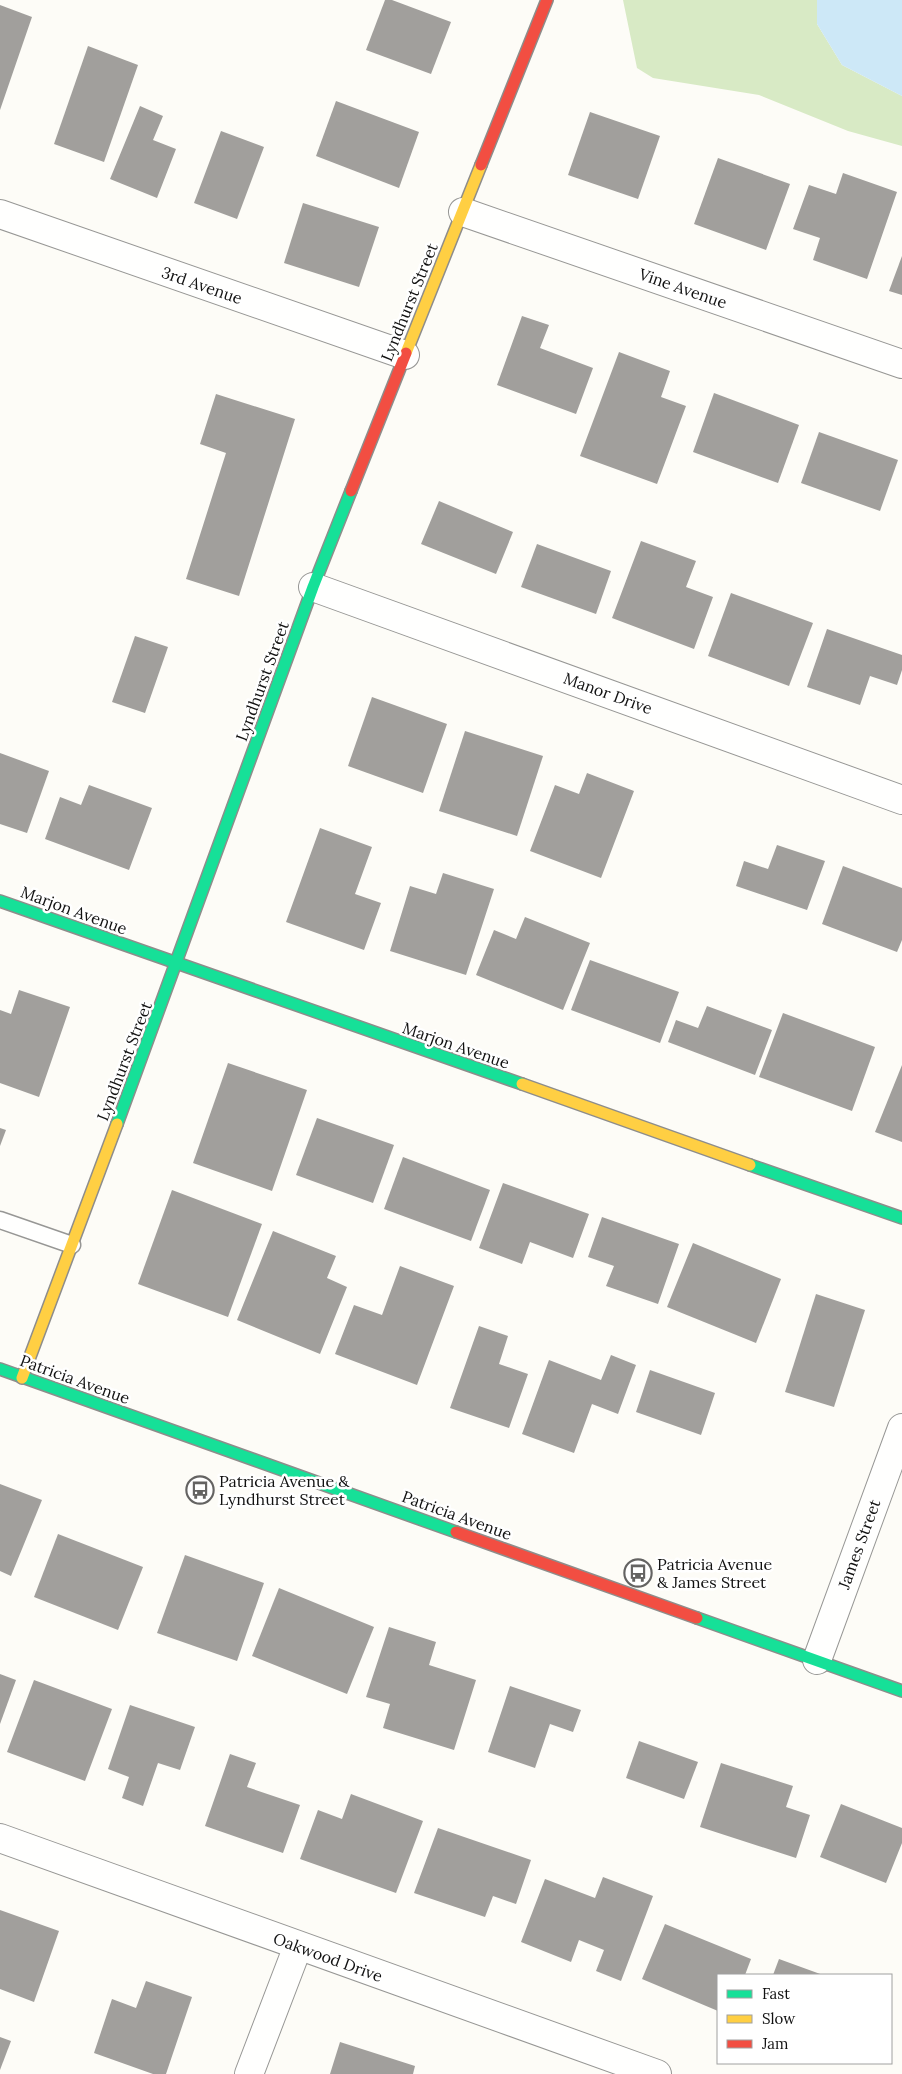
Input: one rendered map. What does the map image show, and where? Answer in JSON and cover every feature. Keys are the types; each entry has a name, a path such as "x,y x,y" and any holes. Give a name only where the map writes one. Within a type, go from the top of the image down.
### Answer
{"street":[{"name":"Lyndhurst Street","path":"22,1378 177,964 313,587 547,0"},
{"name":"Vine Avenue","path":"463,212 902,364"},
{"name":"3rd Avenue","path":"0,214 405,356"},
{"name":"Manor Drive","path":"313,587 902,800"},
{"name":"Marjon Avenue","path":"0,901 902,1218"},
{"name":"Patricia Avenue","path":"0,1369 902,1691"},
{"name":"James Street","path":"817,1660 902,1428"},
{"name":"Oakwood Drive","path":"0,1838 657,2074"},
{"path":"249,2074 298,1946"}],"lane":[{"path":"0,1220 72,1245"}],"green space":[{"path":"623,0 817,0 817,24 842,65 902,96 902,146 848,131 759,95 653,78 637,68"}],"water":[{"path":"817,0 902,0 902,96 842,65 817,24"}],"building":[{"path":"385,0 392,0 451,22 431,74 366,50"},
{"path":"0,5 32,17 0,110"},
{"path":"88,46 138,65 104,162 54,144"},
{"path":"336,101 419,132 399,188 316,156"},
{"path":"140,106 163,116 153,140 176,149 157,198 110,179"},
{"path":"590,112 660,136 638,199 568,175"},
{"path":"221,131 264,147 237,219 194,203"},
{"path":"718,158 790,184 766,250 694,224"},
{"path":"843,173 897,192 867,279 813,260 820,238 793,229 809,185 836,194"},
{"path":"303,203 379,227 359,287 284,263"},
{"path":"902,256 902,295 889,291"},
{"path":"522,316 549,325 540,348 593,368 576,414 497,385"},
{"path":"619,352 670,371 661,397 686,406 657,484 580,456"},
{"path":"714,393 799,425 778,483 693,452"},
{"path":"216,394 295,419 239,596 186,579 226,453 200,444"},
{"path":"819,432 898,460 880,511 801,483"},
{"path":"439,501 513,532 496,574 421,544"},
{"path":"641,541 696,561 686,587 713,597 694,649 612,618"},
{"path":"537,544 611,571 596,614 521,587"},
{"path":"731,593 813,623 789,686 708,656"},
{"path":"827,629 902,655 902,670 897,685 870,676 860,705 807,687"},
{"path":"135,636 168,647 145,713 112,702"},
{"path":"372,697 447,724 423,793 348,766"},
{"path":"465,731 543,756 517,836 439,811"},
{"path":"0,753 49,771 27,833 0,824"},
{"path":"587,773 634,791 601,878 530,851 555,785 579,794"},
{"path":"89,785 152,808 129,870 45,839 60,797 81,805"},
{"path":"320,828 372,847 355,894 381,903 364,950 286,922"},
{"path":"777,845 825,861 807,910 736,886 744,861 768,869"},
{"path":"843,866 902,888 902,940 897,952 822,924"},
{"path":"443,873 494,889 466,975 390,951 410,886 436,894"},
{"path":"525,917 590,943 563,1010 476,975 494,930 516,939"},
{"path":"590,960 679,992 660,1043 571,1010"},
{"path":"19,990 70,1007 39,1097 0,1083 0,1010 11,1014"},
{"path":"707,1006 772,1030 755,1075 668,1042 676,1020 698,1028"},
{"path":"783,1013 875,1047 852,1111 759,1077"},
{"path":"228,1063 307,1090 272,1191 193,1163"},
{"path":"902,1065 902,1142 875,1132"},
{"path":"317,1118 394,1145 373,1203 296,1175"},
{"path":"0,1128 6,1130 0,1146"},
{"path":"403,1157 490,1190 471,1241 384,1209"},
{"path":"503,1183 589,1214 573,1258 530,1242 522,1264 479,1248"},
{"path":"172,1190 262,1224 228,1317 138,1284"},
{"path":"602,1217 679,1244 658,1304 606,1286 614,1266 588,1257"},
{"path":"273,1231 336,1256 327,1278 347,1287 320,1354 237,1320"},
{"path":"693,1243 781,1279 756,1343 667,1307"},
{"path":"400,1266 454,1286 417,1385 335,1354 354,1305 382,1315"},
{"path":"816,1294 865,1310 834,1407 785,1392"},
{"path":"479,1326 508,1336 499,1364 528,1374 509,1428 450,1408"},
{"path":"611,1355 636,1365 618,1414 592,1404 574,1453 522,1434 549,1360 601,1380"},
{"path":"650,1370 715,1393 701,1435 636,1412"},
{"path":"0,1484 42,1500 11,1576 0,1571"},
{"path":"58,1534 143,1567 118,1630 34,1597"},
{"path":"185,1555 264,1583 237,1661 157,1633"},
{"path":"279,1588 374,1627 347,1694 252,1656"},
{"path":"389,1627 436,1642 429,1665 476,1680 454,1750 383,1728 390,1704 366,1697"},
{"path":"0,1674 16,1680 0,1724"},
{"path":"34,1680 112,1709 85,1781 7,1752"},
{"path":"510,1686 581,1710 573,1732 550,1724 535,1768 488,1752"},
{"path":"130,1705 195,1727 180,1770 158,1763 143,1806 122,1798 129,1777 108,1769"},
{"path":"639,1741 698,1762 684,1799 626,1778"},
{"path":"230,1754 256,1763 247,1787 300,1805 283,1853 205,1826"},
{"path":"721,1763 793,1786 786,1807 810,1815 796,1858 700,1827"},
{"path":"351,1794 423,1821 396,1893 300,1859 318,1810 342,1819"},
{"path":"841,1804 902,1828 902,1843 886,1883 820,1857"},
{"path":"438,1828 531,1860 516,1904 493,1896 485,1917 414,1893"},
{"path":"603,1877 653,1896 621,1981 596,1971 604,1950 579,1940 571,1962 521,1942 545,1879 595,1898"},
{"path":"0,1910 59,1931 34,2002 0,1989"},
{"path":"665,1924 751,1959 745,1974 717,1974 717,2011 642,1979"},
{"path":"779,1959 820,1974 773,1974"},
{"path":"146,1981 192,1997 166,2074 153,2074 94,2053 112,1999 136,2008"},
{"path":"0,2037 11,2041 0,2070"},
{"path":"340,2042 415,2066 413,2074 330,2074"}],"traffic: fast":[{"path":"117,1124 313,587 351,491"},
{"path":"0,901 522,1084"},
{"path":"750,1165 902,1218"},
{"path":"0,1369 456,1532"},
{"path":"697,1618 902,1691"}],"traffic: slow":[{"path":"406,353 481,165"},
{"path":"522,1084 750,1165"},
{"path":"22,1378 117,1124"}],"traffic: jam":[{"path":"481,165 547,0"},
{"path":"351,491 406,353"},
{"path":"456,1532 697,1618"}],"place":[{"name":"Patricia Avenue & Lyndhurst Street","path":"200,1490"},
{"name":"Patricia Avenue & James Street","path":"638,1573"}]}
